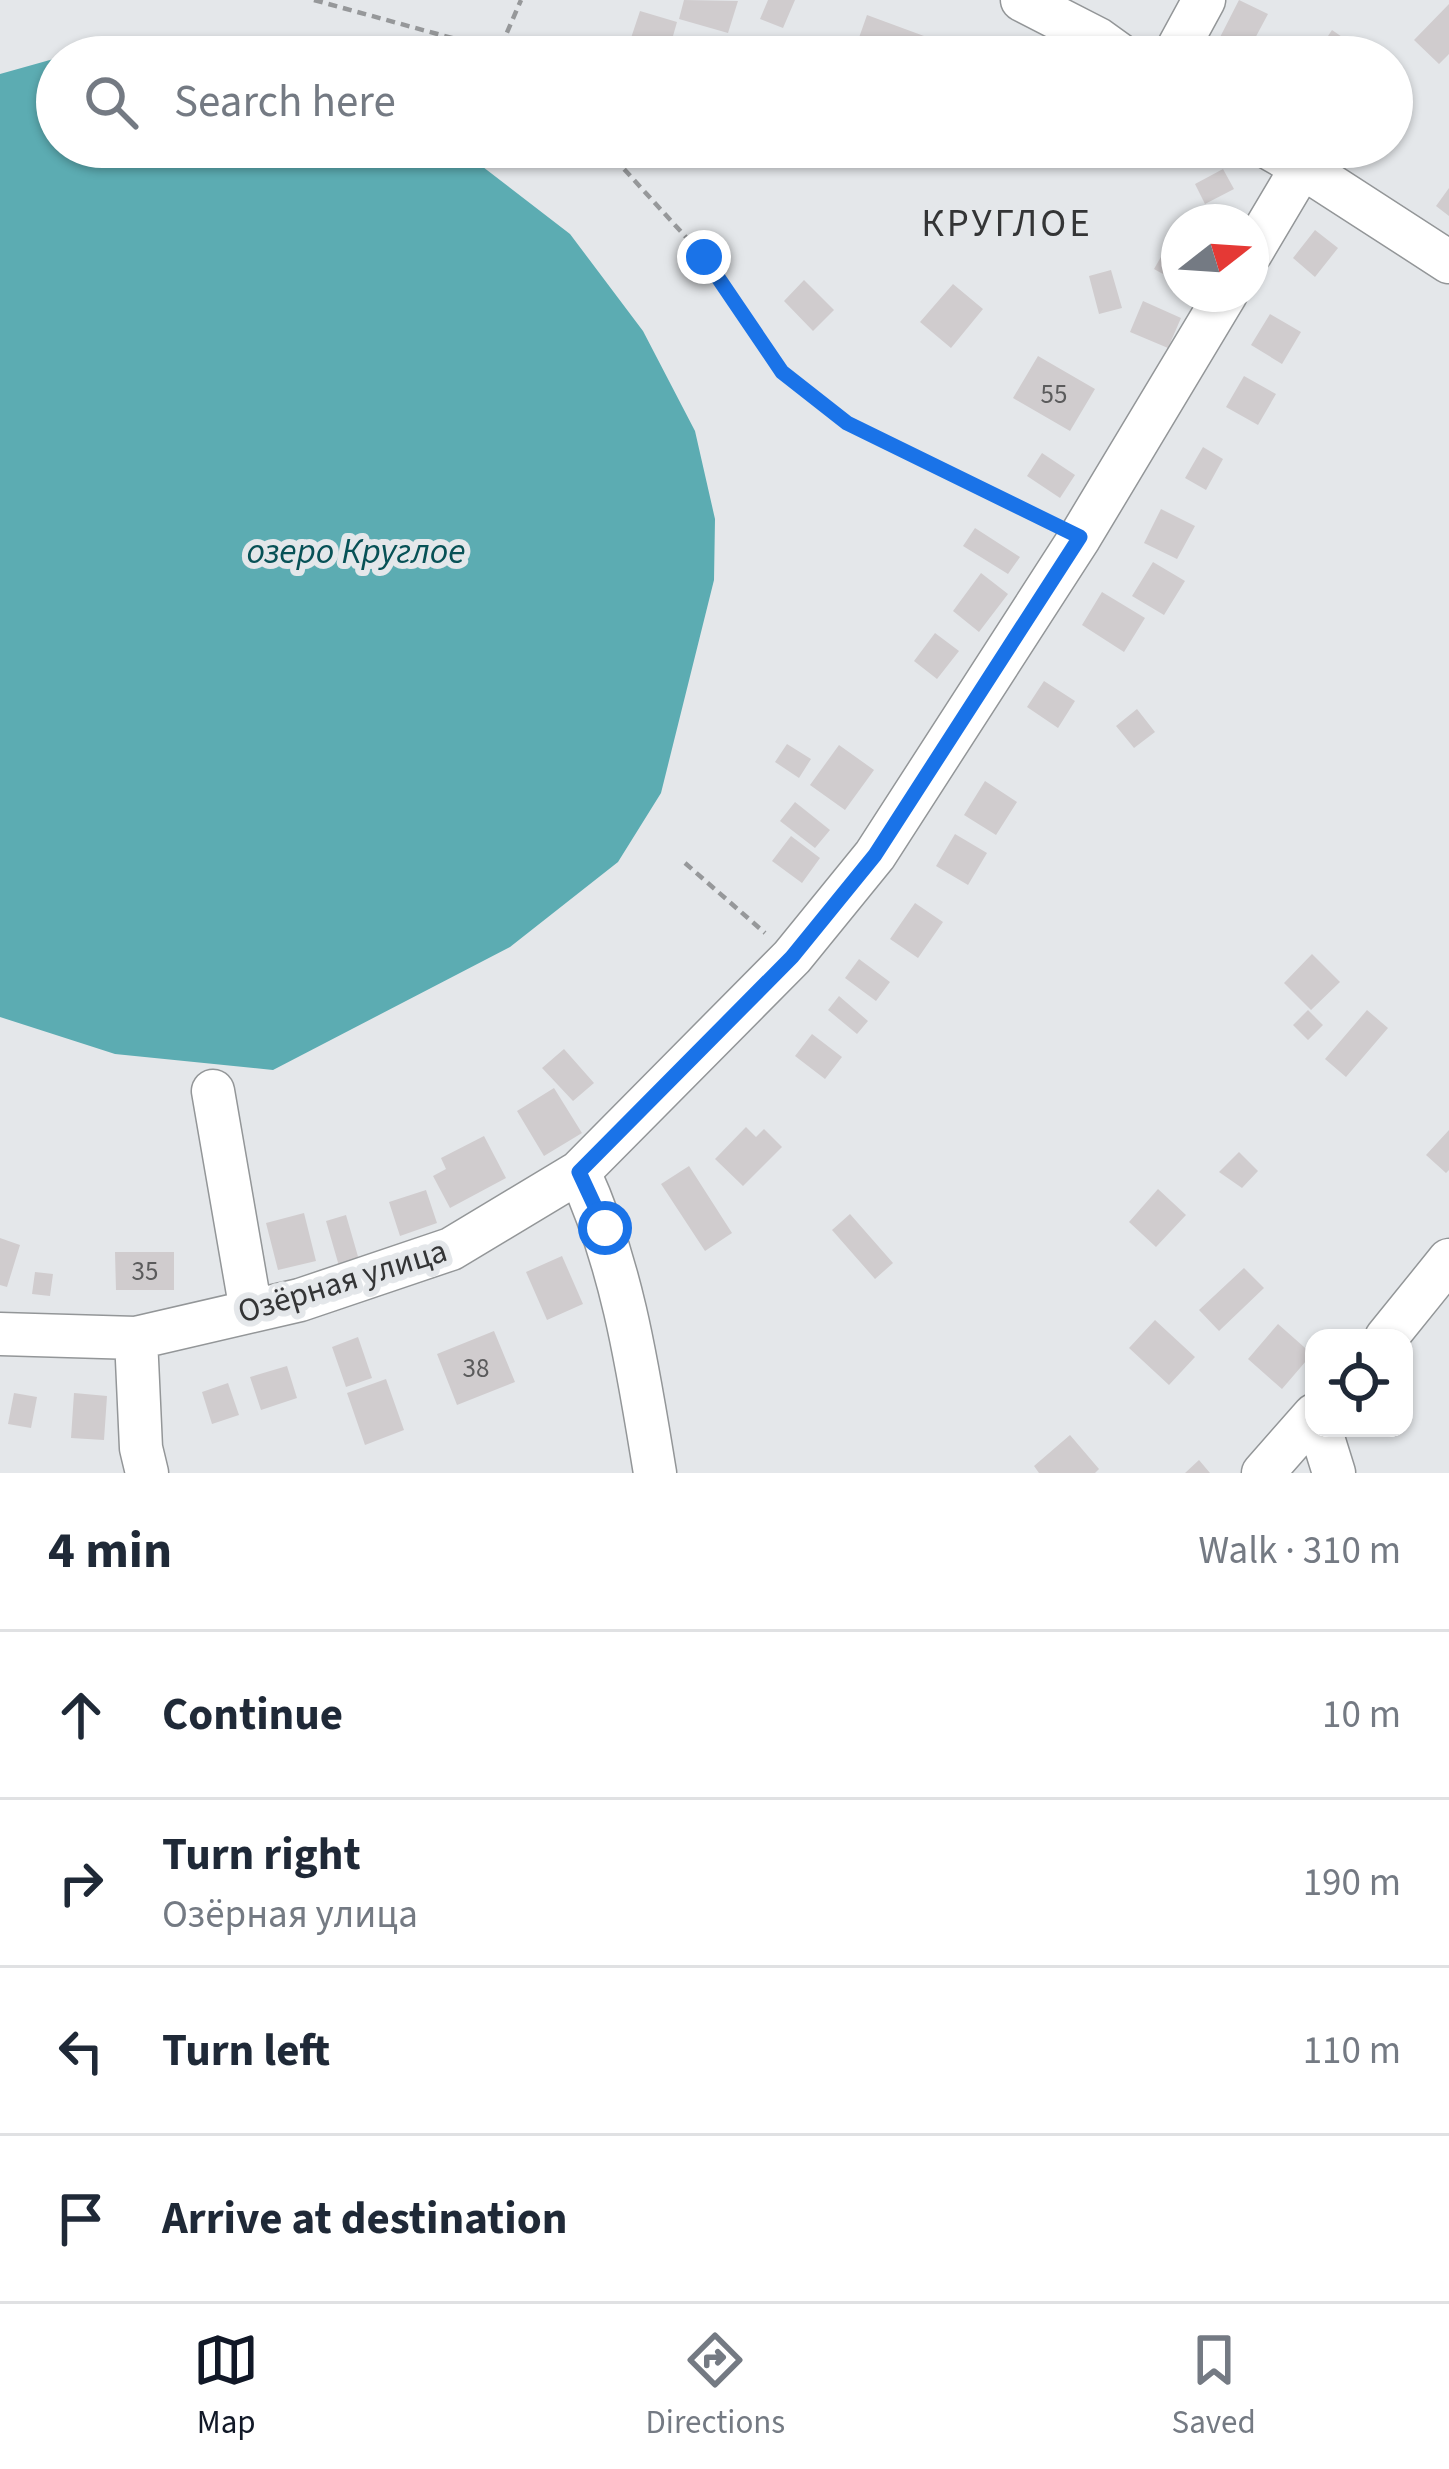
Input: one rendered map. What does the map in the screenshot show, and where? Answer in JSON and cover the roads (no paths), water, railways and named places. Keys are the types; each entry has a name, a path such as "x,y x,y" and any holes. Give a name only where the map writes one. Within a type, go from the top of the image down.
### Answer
{"street":[{"path":"1022,0 1092,36"},
{"path":"1184,36 1204,0"},
{"path":"1268,204 1281,168"},
{"path":"1302,168 1449,262"},
{"name":"Озёрная улица","path":"0,1334 136,1338 300,1300 451,1249 579,1172 792,957 875,855 1080,537 1215,312"},
{"path":"214,1091 251,1311"},
{"path":"579,1172 605,1228 633,1344 655,1473"},
{"path":"1393,1329 1449,1260"},
{"path":"136,1338 141,1448 147,1473"},
{"path":"1263,1473 1305,1425"},
{"path":"1323,1437 1334,1473"}],"water":[{"name":"озеро Круглое","path":"36,64 36,168 484,168 570,234 643,331 695,431 715,519 714,580 661,793 618,862 510,947 273,1070 115,1054 0,1017 0,74"}],"district":[{"name":"КРУГЛОЕ","path":"1007,222"}]}
